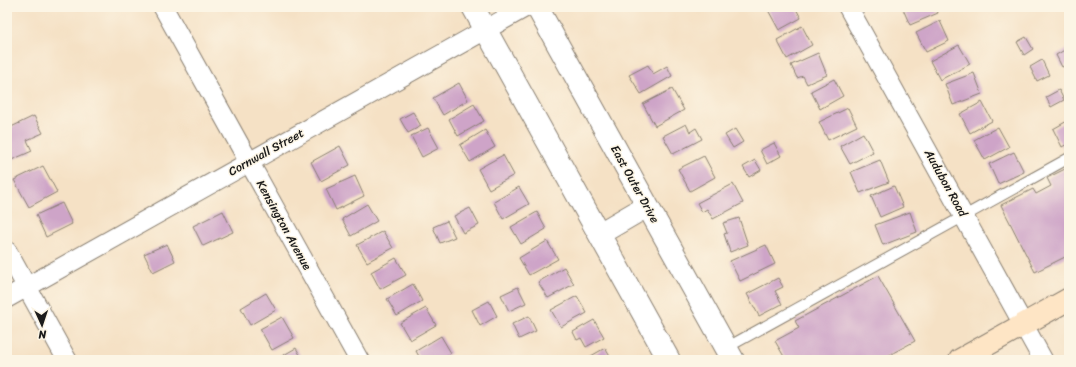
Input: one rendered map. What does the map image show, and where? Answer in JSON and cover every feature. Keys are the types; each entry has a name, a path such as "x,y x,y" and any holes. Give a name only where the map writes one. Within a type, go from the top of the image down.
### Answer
{"main road":[{"path":"960,360 1069,299"}],"street":[{"name":"Kensington Avenue","path":"163,7 359,360"},
{"path":"473,7 669,360"},
{"name":"Cornwall Street","path":"7,298 526,7"},
{"name":"East Outer Drive","path":"538,7 729,354"},
{"name":"Audubon Road","path":"848,7 1043,360"},
{"path":"599,234 647,206"},
{"path":"7,251 67,360"}],"lane":[{"path":"729,354 964,216 1069,158"}],"building":[{"path":"773,7 795,7 801,18 779,30 768,10"},
{"path":"902,7 936,7 938,13 910,25"},
{"path":"940,21 949,41 926,52 916,33"},
{"path":"802,26 812,45 787,59 777,40"},
{"path":"1026,37 1033,49 1024,55 1017,42"},
{"path":"959,45 970,64 940,80 930,61"},
{"path":"1068,48 1069,64 1062,67 1056,55"},
{"path":"818,53 827,75 807,84 803,76 797,78 791,65"},
{"path":"1042,60 1049,75 1037,81 1030,67"},
{"path":"648,65 653,74 667,66 672,76 641,94 629,75"},
{"path":"974,73 982,94 953,105 945,84"},
{"path":"834,79 843,96 820,109 811,91"},
{"path":"459,83 468,100 443,115 433,98"},
{"path":"672,89 684,110 655,126 643,104"},
{"path":"1059,90 1064,100 1051,107 1046,97"},
{"path":"982,102 992,121 970,133 960,114"},
{"path":"474,104 484,121 458,136 449,119"},
{"path":"848,108 857,126 828,140 819,122"},
{"path":"413,112 421,126 408,133 400,119"},
{"path":"34,116 43,133 27,140 32,151 7,162 7,129"},
{"path":"1069,120 1069,143 1062,147 1053,129"},
{"path":"686,124 690,132 696,128 702,139 673,154 663,136"},
{"path":"998,127 1009,147 985,160 974,140"},
{"path":"428,128 439,148 422,157 411,136"},
{"path":"735,129 743,142 733,148 725,135"},
{"path":"485,130 495,147 470,162 460,145"},
{"path":"863,133 873,152 850,164 840,146"},
{"path":"774,143 781,156 767,164 760,150"},
{"path":"340,146 350,165 321,181 311,162"},
{"path":"1014,152 1024,172 998,184 989,164"},
{"path":"503,155 514,175 489,189 478,169"},
{"path":"704,156 715,177 690,191 678,169"},
{"path":"755,160 761,170 749,177 743,167"},
{"path":"880,160 889,182 860,193 851,172"},
{"path":"43,166 57,192 29,207 14,180"},
{"path":"1069,167 1069,255 1035,272 1001,205 1033,189 1036,194 1051,186 1047,178"},
{"path":"355,176 364,196 336,210 326,189"},
{"path":"733,184 743,203 713,219 707,209 702,212 697,203"},
{"path":"894,186 903,207 880,217 871,196"},
{"path":"519,187 529,204 503,219 494,202"},
{"path":"62,203 72,224 46,237 36,215"},
{"path":"367,204 377,221 351,236 342,219"},
{"path":"470,208 479,225 463,233 454,216"},
{"path":"223,211 233,232 203,246 193,226"},
{"path":"537,212 546,229 521,244 511,227"},
{"path":"910,212 917,232 883,245 875,225"},
{"path":"739,218 748,245 730,252 724,234 727,233 723,223"},
{"path":"447,221 455,237 440,243 433,227"},
{"path":"383,231 393,248 367,262 357,245"},
{"path":"547,241 558,259 529,275 519,258"},
{"path":"167,244 175,261 153,272 144,254"},
{"path":"766,245 775,264 740,281 730,261"},
{"path":"396,258 406,275 380,289 371,272"},
{"path":"564,267 574,284 548,298 538,282"},
{"path":"878,276 915,341 880,360 786,360 775,341 799,328 795,321"},
{"path":"778,278 783,287 775,291 782,304 759,316 747,294"},
{"path":"413,284 422,301 397,316 387,299"},
{"path":"518,287 526,303 509,311 501,295"},
{"path":"266,293 276,310 250,325 241,308"},
{"path":"577,296 587,313 561,327 551,310"},
{"path":"489,301 497,316 480,326 472,310"},
{"path":"426,308 436,325 410,340 400,323"},
{"path":"529,316 536,331 519,339 512,324"},
{"path":"282,317 294,338 272,350 260,329"},
{"path":"594,320 604,337 586,347 581,338 577,340 573,332"},
{"path":"441,336 451,353 439,360 421,360 416,351"},
{"path":"296,348 303,360 275,360"},
{"path":"605,348 612,360 584,360"}]}
